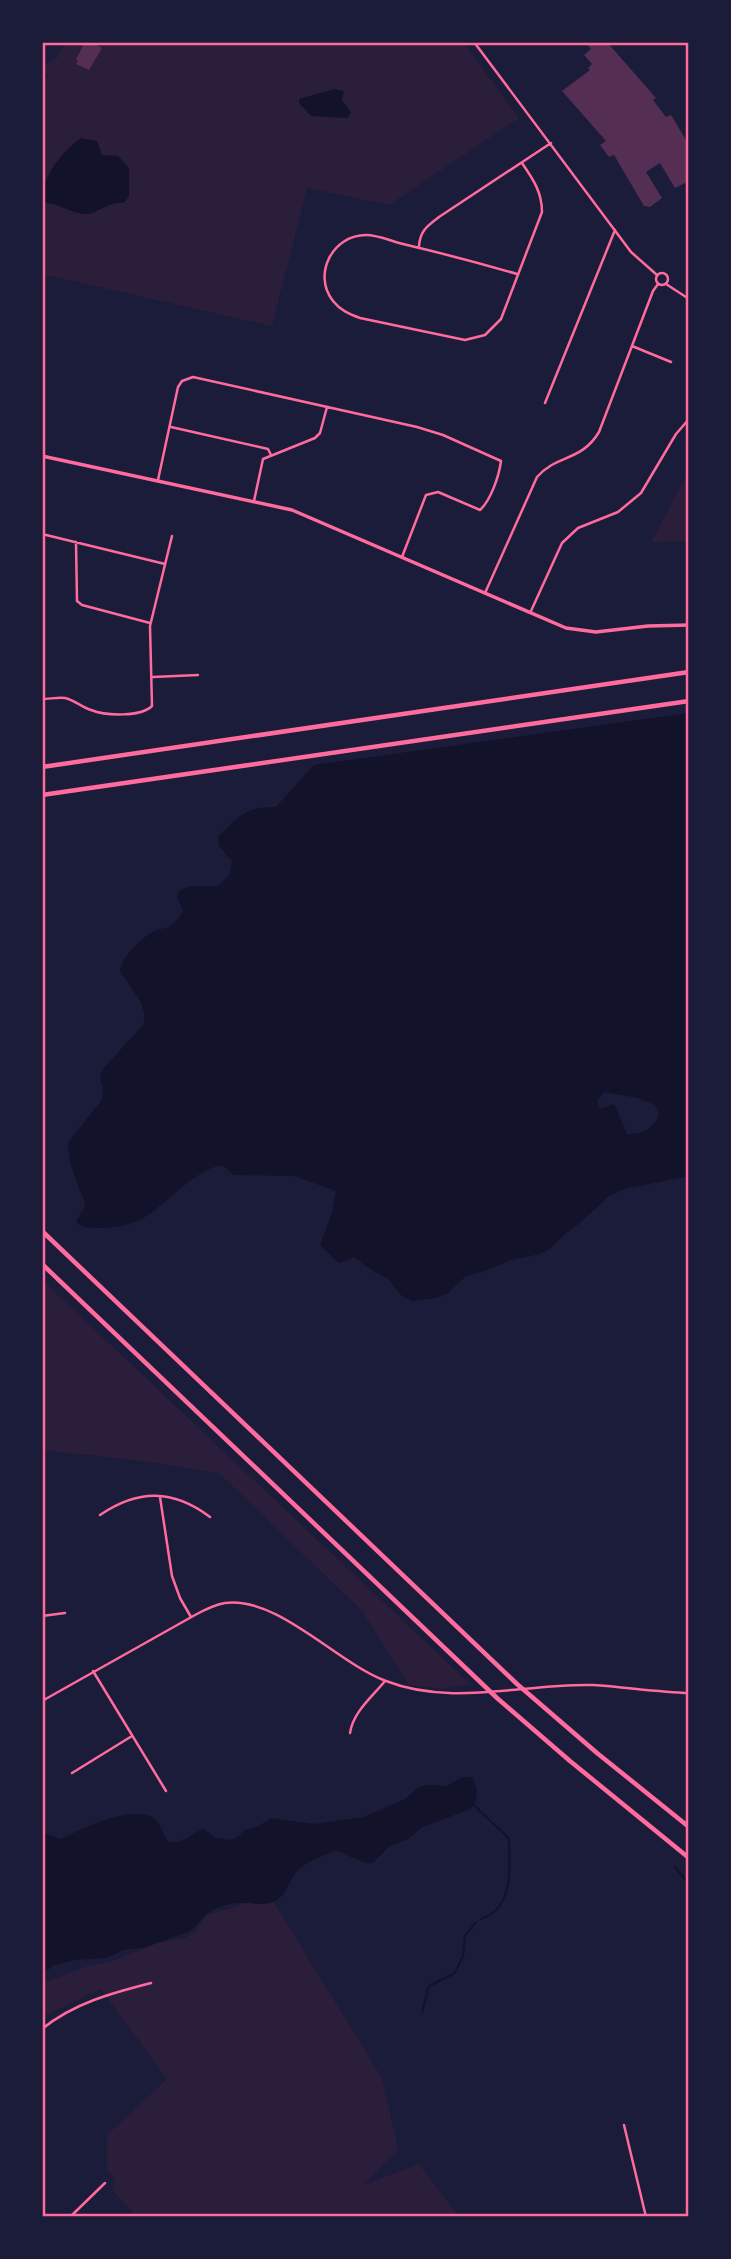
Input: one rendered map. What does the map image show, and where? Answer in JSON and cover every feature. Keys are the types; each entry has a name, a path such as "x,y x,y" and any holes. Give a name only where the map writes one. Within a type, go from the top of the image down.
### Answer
{"highway":[{"path":"42,767 689,671"},
{"path":"42,795 689,701"},
{"path":"42,1231 538,1703 689,1827"},
{"path":"42,1264 504,1704 569,1761 689,1858"}],"main road":[{"path":"42,456 292,510 566,628 583,631 689,625"}],"street":[{"path":"474,42 631,252 657,275"},
{"path":"419,246 420,236 426,226 551,143"},
{"path":"517,274 370,235 346,240 337,246 325,266 324,278 331,299 346,313 465,341 476,339 493,328 500,319 542,212 542,199 536,184 522,163"},
{"path":"545,403 615,230"},
{"path":"657,275 665,273 668,279 666,284"},
{"path":"657,275 658,284"},
{"path":"658,284 666,284 689,299"},
{"path":"485,593 537,477 552,464 584,450 599,432 658,284"},
{"path":"632,346 671,362"},
{"path":"158,480 178,387 183,381 193,377 417,427 501,461 488,498 480,510 438,492 426,495 402,557"},
{"path":"254,501 263,459 315,438 320,433 327,407"},
{"path":"530,613 562,543 578,528 618,512 641,493 676,434 689,419"},
{"path":"170,427 268,449 271,455"},
{"path":"42,534 165,564"},
{"path":"42,699 67,698 92,711 108,713 147,711 152,706 150,623 172,536"},
{"path":"76,542 77,601 82,605 150,623"},
{"path":"152,677 198,674"},
{"path":"100,1515 126,1499 150,1496 185,1502 210,1517"},
{"path":"160,1497 172,1576 191,1617"},
{"path":"42,1701 191,1617 223,1604 246,1604 266,1609 364,1671 404,1688 428,1692 593,1685 689,1693"},
{"path":"42,1616 65,1613"},
{"path":"93,1671 166,1791"},
{"path":"350,1733 356,1715 385,1681"},
{"path":"72,1773 132,1736"},
{"path":"42,2029 69,2010 110,1994 151,1983"},
{"path":"624,2125 646,2217"},
{"path":"70,2217 104,2183"}],"shaded area":[{"path":"65,42 463,42 519,118 389,205 307,188 272,326 42,274 42,83 48,76 42,66 57,58"},
{"path":"334,89 344,91 342,100 351,112 348,118 311,116 299,103 299,99"},
{"path":"81,138 97,141 102,155 118,156 129,168 129,197 123,203 111,204 93,213 84,214 45,203 43,194 48,176 60,158"},
{"path":"689,471 689,541 651,542"},
{"path":"689,713 689,1176 624,1189 609,1196 551,1248 540,1254 511,1260 466,1276 448,1293 436,1298 412,1301 402,1296 388,1279 354,1257 339,1263 320,1245 332,1213 336,1191 295,1176 233,1175 225,1167 217,1166 197,1176 148,1215 131,1223 94,1228 76,1222 85,1206 70,1162 69,1141 102,1100 102,1070 143,1025 145,1016 141,1002 120,971 123,961 144,938 171,926 179,918 183,910 177,897 179,891 191,886 218,886 230,874 232,861 219,846 218,837 243,814 276,807 314,765","holes":["604,1092 638,1098 655,1105 659,1114 650,1127 633,1134 627,1134 614,1104 600,1109 597,1101"]},
{"path":"42,1280 470,1684 444,1689 409,1685 362,1611 219,1473 42,1450"},
{"path":"463,1777 472,1777 477,1790 477,1798 470,1809 421,1828 408,1839 390,1846 373,1863 365,1863 335,1850 301,1868 283,1895 275,1901 266,1904 238,1903 217,1908 188,1932 143,1948 123,1950 107,1958 75,1960 54,1965 42,1974 42,1832 61,1839 119,1816 143,1814 155,1819 168,1841 182,1841 203,1829 216,1838 231,1840 244,1830 257,1827 271,1818 315,1824 364,1817 405,1799 419,1787 446,1786"},
{"path":"268,1893 382,2078 398,2149 364,2185 419,2164 459,2217 137,2217 112,2190 115,2181 113,2175 107,2172 107,2135 167,2079 101,1989 42,2017 42,1984 88,1966 110,1962 157,1943 185,1938 197,1930 206,1915 236,1907"}],"building":[{"path":"86,42 92,42 102,48 89,70 76,64"},
{"path":"585,42 607,42 656,98 653,100 666,117 671,115 689,145 689,181 675,188 660,163 646,172 662,198 650,207 644,206 614,155 609,157 600,145 606,141 562,91 590,70 588,68 592,64 584,55 591,49"}],"waterway":[{"path":"473,1804 509,1839 509,1874 505,1896 492,1914 481,1919"},
{"path":"675,1867 689,1884"},
{"path":"422,2012 429,1986 455,1973 463,1956 465,1936 476,1922"}]}
